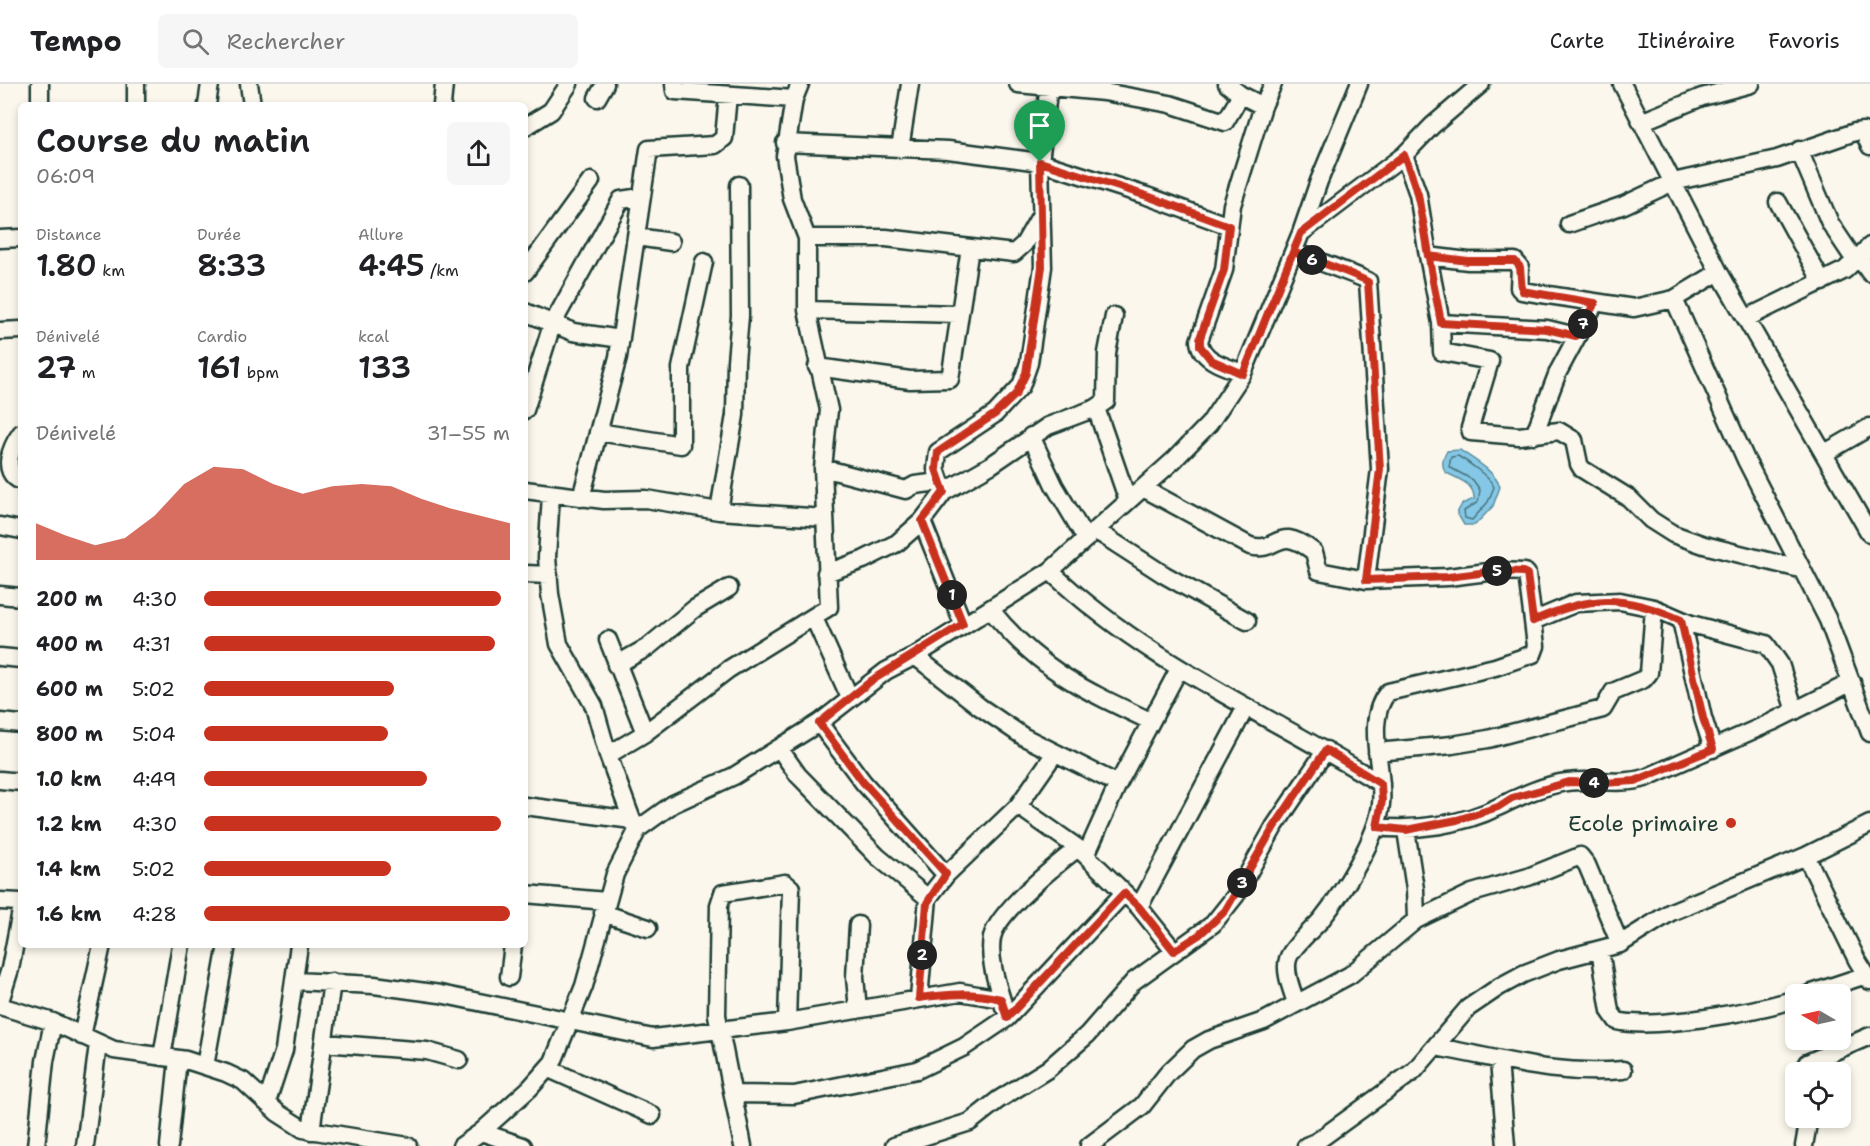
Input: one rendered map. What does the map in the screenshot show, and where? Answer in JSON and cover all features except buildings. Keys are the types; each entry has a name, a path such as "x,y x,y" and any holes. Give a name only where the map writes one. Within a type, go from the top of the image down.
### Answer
{"street":[{"path":"40,84 40,102"},
{"path":"136,84 136,102"},
{"path":"207,102 210,84"},
{"path":"249,84 252,102"},
{"path":"442,102 444,84"},
{"path":"528,125 551,111 569,84"},
{"path":"608,755 645,733 729,669 829,608 823,468 829,410 817,366 807,310 807,238 789,185 785,143 797,91 728,95 680,93 674,90 674,84"},
{"path":"900,149 910,84"},
{"path":"1018,84 1049,85 1104,92 1170,104 1225,122 1241,95"},
{"path":"1227,84 1241,95 1263,106"},
{"path":"1243,374 1211,360 1200,346 1200,338 1224,270 1232,205 1263,106 1274,84"},
{"path":"528,806 635,824 734,776 819,723 886,671 915,656 1050,571 1143,488 1209,424 1243,374 1359,84"},
{"path":"1301,233 1404,155 1432,126 1480,84"},
{"path":"1622,84 1719,272 1870,534"},
{"path":"1641,122 1702,97 1751,84"},
{"path":"826,573 887,548 922,521 942,487 936,469 938,452 995,414 1016,394 1026,373 1042,267 1040,162 1049,85"},
{"path":"581,498 621,339 649,149 715,145 724,138 728,95"},
{"path":"1569,224 1624,205 1672,182 1777,159 1863,131 1870,146"},
{"path":"785,143 948,150 1040,162 1147,196 1229,226"},
{"path":"1799,150 1830,223 1862,256 1870,273"},
{"path":"1404,155 1418,194 1441,323 1443,354 1490,361 1470,431 1476,434 1534,435 1559,431 1569,435 1574,440 1582,469 1629,498 1651,520 1673,534 1704,545 1800,569"},
{"path":"528,268 591,181"},
{"path":"719,511 735,415 740,316 739,184"},
{"path":"528,401 552,325 621,200 641,197"},
{"path":"1778,202 1822,282"},
{"path":"807,238 865,237 1014,253 1024,244 1041,214"},
{"path":"637,237 671,242"},
{"path":"0,239 18,238"},
{"path":"817,366 910,380 948,380 952,371 958,314 970,248"},
{"path":"1293,252 1346,274 1365,278 1368,282 1380,469 1366,580"},
{"path":"1428,256 1468,261 1515,261 1520,267 1522,291 1634,308 1674,298 1719,272"},
{"path":"1747,318 1822,282 1862,256"},
{"path":"598,432 681,446 681,368 704,262"},
{"path":"1674,298 1746,460 1828,620 1870,733"},
{"path":"1534,435 1552,385 1595,303"},
{"path":"807,310 958,314"},
{"path":"528,313 573,332 621,339"},
{"path":"823,468 906,490 915,485 942,487 991,465 1048,426 1096,408 1106,401 1107,353 1114,316"},
{"path":"1441,323 1547,329 1576,336"},
{"path":"0,331 18,330"},
{"path":"1096,408 1128,501"},
{"path":"1824,453 1870,428"},
{"path":"1031,436 1054,485 1090,535 1247,621"},
{"path":"18,437 5,453 10,472 18,479"},
{"path":"1143,488 1250,546 1264,548 1281,538 1293,539 1314,552 1319,571 1366,580 1448,577 1496,571 1527,574 1536,646 1533,654 1495,667 1388,692 1378,714 1377,752 1382,801 1377,827 1342,890 1323,918 1289,955 1288,971 1296,1003"},
{"path":"528,491 581,498 646,499 719,511 825,518"},
{"path":"461,1146 481,1132 549,1069 572,1022 605,907 635,824 608,755 594,706 560,644 546,552 551,495"},
{"path":"922,521 963,624"},
{"path":"0,526 18,529"},
{"path":"1050,571 1101,616 1179,669 1326,750 1381,784"},
{"path":"528,574 549,575"},
{"path":"616,665 648,647 697,607 729,588"},
{"path":"0,595 18,597"},
{"path":"1533,621 1576,603 1620,601 1654,608 1681,620 1755,639 1770,647 1780,664 1795,711"},
{"path":"1377,752 1452,746 1603,710 1613,692 1644,679 1649,674 1654,608"},
{"path":"990,609 1009,633 1052,670 1074,684 1150,721"},
{"path":"814,618 850,698"},
{"path":"1681,620 1703,718 1713,749"},
{"path":"608,640 616,665 645,733"},
{"path":"915,656 980,707 1024,737 1118,784"},
{"path":"0,657 18,659"},
{"path":"1007,1018 991,947 993,931 1038,880 1082,852 1179,669"},
{"path":"1377,827 1406,830 1485,813 1512,798 1569,782 1635,781 1713,749 1795,711 1852,681"},
{"path":"1139,907 1246,707"},
{"path":"0,722 18,724"},
{"path":"819,723 863,782 946,874"},
{"path":"779,748 798,775 878,857 928,898"},
{"path":"894,1146 930,1141 970,1122 998,1100 1048,1069 1086,1035 1134,981 1199,935 1225,911 1274,827 1326,750"},
{"path":"919,998 928,898 946,874 1018,806 1055,753"},
{"path":"0,780 18,782"},
{"path":"1018,806 1082,852 1139,907 1174,951"},
{"path":"1306,1146 1316,1142 1414,1071 1468,1008 1498,987 1559,960 1620,944 1671,912 1806,856 1870,824"},
{"path":"1406,830 1415,889 1416,920"},
{"path":"1089,1146 1142,1106 1168,1073 1193,1049 1209,1040 1264,1021 1358,970 1416,920 1472,893 1509,884 1580,855 1587,865 1620,944"},
{"path":"1806,856 1868,978 1846,984"},
{"path":"743,1146 720,1031 717,997 720,899 723,892 784,883 791,888 786,988 787,1022"},
{"path":"734,1094 794,1095 917,1070 964,1047 1007,1018 1124,893"},
{"path":"528,894 605,907 648,928"},
{"path":"0,901 18,902"},
{"path":"858,924 855,977 858,1010"},
{"path":"0,1001 10,969 18,927"},
{"path":"85,1146 90,1040 102,948"},
{"path":"169,1146 170,1058 181,948"},
{"path":"205,1066 226,948"},
{"path":"267,1102 280,1068 299,948"},
{"path":"509,977 513,948"},
{"path":"1600,950 1610,1011 1617,1021 1658,1024 1785,1002"},
{"path":"295,981 332,982 440,994 653,1038 787,1022 960,992 1001,999"},
{"path":"312,1131 332,982"},
{"path":"0,1006 53,1022 90,1040 139,1055 170,1058 205,1066 243,1081 290,1121 312,1131 408,1146"},
{"path":"36,1146 45,1060 53,1022"},
{"path":"1809,1062 1870,1036"},
{"path":"324,1043 427,1052 459,1060"},
{"path":"1436,1047 1499,1061 1568,1071 1623,1070"},
{"path":"1499,1061 1506,1146"},
{"path":"549,1069 652,1116"},
{"path":"1804,1146 1807,1128"},
{"path":"481,1132 523,1146"}],"water":[{"path":"1460,450 1489,471 1500,487 1493,506 1475,525 1464,525 1457,513 1462,504 1474,499 1472,489 1445,472 1443,466 1447,451"}],"place":[{"name":"Ecole primaire","path":"1731,823"}],"route":[{"path":"1040,162 1042,267 1039,303 1026,373 1016,394 995,414 973,431 938,452 936,469 944,492 922,521 963,624 915,656 871,681 819,723 863,782 946,874 928,898 923,931 919,998 960,992 1001,999 1007,1018 1124,893 1159,930 1174,951 1199,935 1225,911 1274,827 1326,750 1381,784 1382,801 1377,827 1406,830 1485,813 1512,798 1558,784 1635,781 1713,749 1703,718 1681,620 1654,608 1604,600 1576,603 1533,621 1530,588 1527,574 1523,572 1496,571 1448,577 1412,576 1366,580 1380,469 1368,282 1365,278 1346,274 1293,252 1301,233 1330,212 1404,155 1418,194 1428,256 1468,261 1515,261 1520,267 1519,278 1522,291 1595,303 1576,336 1547,329 1441,323 1428,256 1428,248 1418,194 1413,175 1404,155 1301,233 1293,252 1243,374 1206,357 1200,346 1203,326 1215,298 1228,254 1229,226 1147,196 1040,162"}]}
